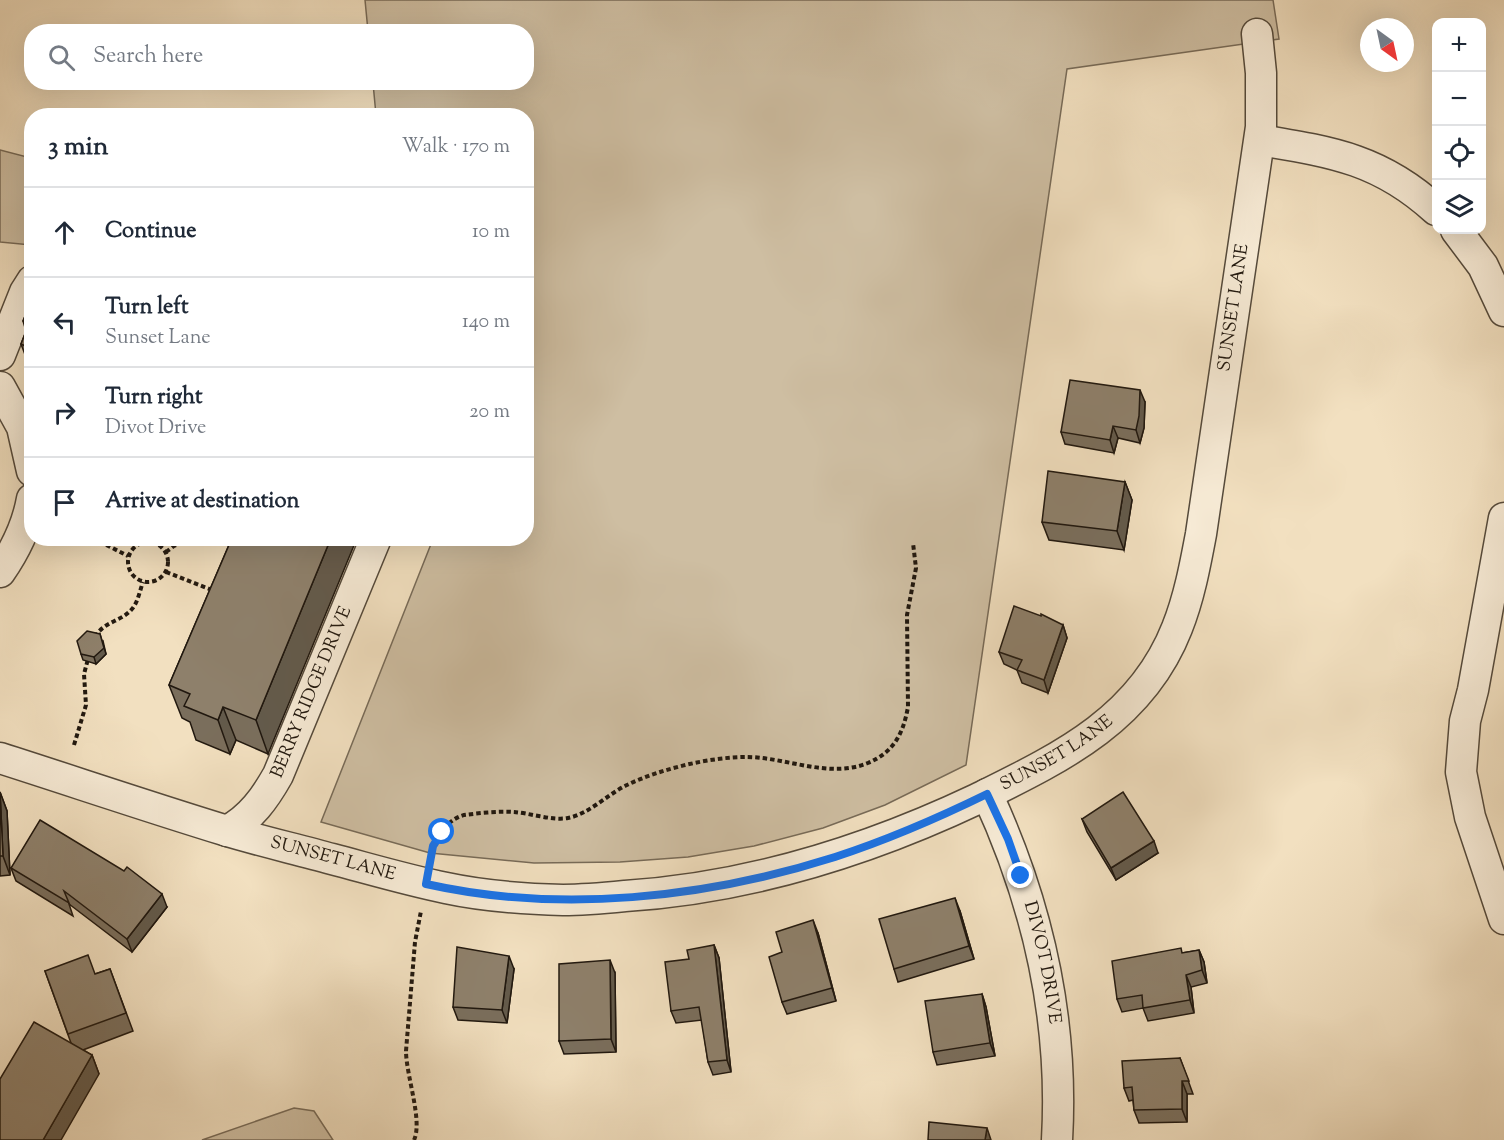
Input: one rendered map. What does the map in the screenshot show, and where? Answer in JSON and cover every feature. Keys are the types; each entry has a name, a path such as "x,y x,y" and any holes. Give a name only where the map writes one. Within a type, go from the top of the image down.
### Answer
{"street":[{"name":"SUNSET LANE","path":"0,758 227,831 426,884 461,890 566,900 660,894 704,888 793,870 836,857 911,829 987,794 1086,739 1122,712 1154,673 1176,631 1193,577 1260,140 1262,99 1257,34"},
{"path":"1260,140 1332,153 1357,160 1398,180 1432,206"},
{"path":"1459,234 1483,266 1504,310"},
{"path":"1,353 24,295"},
{"path":"0,387 22,428 24,437"},
{"path":"1504,518 1465,721 1461,772 1470,817 1504,919"},
{"path":"0,572 15,550 24,529"},
{"name":"BERRY RIDGE DRIVE","path":"227,831 248,817 260,804 278,775 373,546"},
{"name":"DIVOT DRIVE","path":"987,794 1008,839 1021,876 1046,972 1058,1075 1057,1140"}],"path":[{"path":"414,1140 417,1127 406,1065 406,1051 415,942 433,846 447,825 458,817 511,811 569,818 584,812 627,785 650,776 728,758 755,757 841,769 867,763 885,753 897,741 906,722 908,707 907,615 916,568 913,543"},
{"path":"109,546 128,556"},
{"path":"136,546 128,556 129,569 132,575 143,582 156,581 166,572 168,559 166,552 158,546"},
{"path":"166,552 174,546"},
{"path":"166,572 222,594"},
{"path":"92,646 96,634 105,624 123,616 133,608 143,582"},
{"path":"74,745 86,705 84,674 89,656"}],"shaded area":[{"path":"365,0 1273,0 1279,39 1067,69 966,765 885,805 823,828 754,846 688,857 620,862 534,863 430,853 321,822 430,546 534,546 534,108 375,108 374,90 534,90 534,24 367,24"},
{"path":"0,150 24,156 24,244 0,242"},
{"path":"294,1108 314,1111 333,1140 202,1140"}],"building":[{"path":"1070,380 1140,390 1136,430 1113,426 1110,440 1061,432"},
{"path":"1048,471 1125,482 1117,531 1042,522"},
{"path":"229,546 328,546 256,720 223,707 218,720 184,706 190,694 169,685"},
{"path":"1014,606 1041,616 1041,614 1063,625 1044,680 1017,670 1022,660 999,652"},
{"path":"87,631 100,634 104,648 94,657 81,654 77,641"},
{"path":"0,792 3,856 0,856"},
{"path":"1123,792 1154,841 1111,868 1082,819"},
{"path":"40,820 124,871 127,867 162,894 127,939 64,891 69,903 11,868"},
{"path":"955,898 969,946 894,969 879,919"},
{"path":"813,920 832,988 782,1002 769,957 782,952 776,932"},
{"path":"714,945 727,1060 708,1062 699,1007 671,1011 665,962 689,959 687,950"},
{"path":"457,947 509,956 502,1010 453,1007"},
{"path":"1181,948 1182,953 1199,950 1202,970 1186,975 1190,1000 1143,1008 1142,995 1117,999 1112,961"},
{"path":"88,955 95,974 110,969 126,1013 68,1034 45,971"},
{"path":"610,960 611,1039 559,1041 559,964"},
{"path":"982,994 990,1043 933,1052 925,1001"},
{"path":"34,1022 92,1055 43,1140 0,1140 0,1079"},
{"path":"1180,1058 1189,1081 1182,1081 1182,1109 1134,1110 1132,1087 1124,1088 1122,1061"},
{"path":"929,1122 987,1128 985,1140 928,1140"}],"route":[{"path":"442,832 433,846 426,884 526,898 566,900 660,894 704,888 793,870 836,857 911,829 987,794 1008,839 1021,876"}]}
